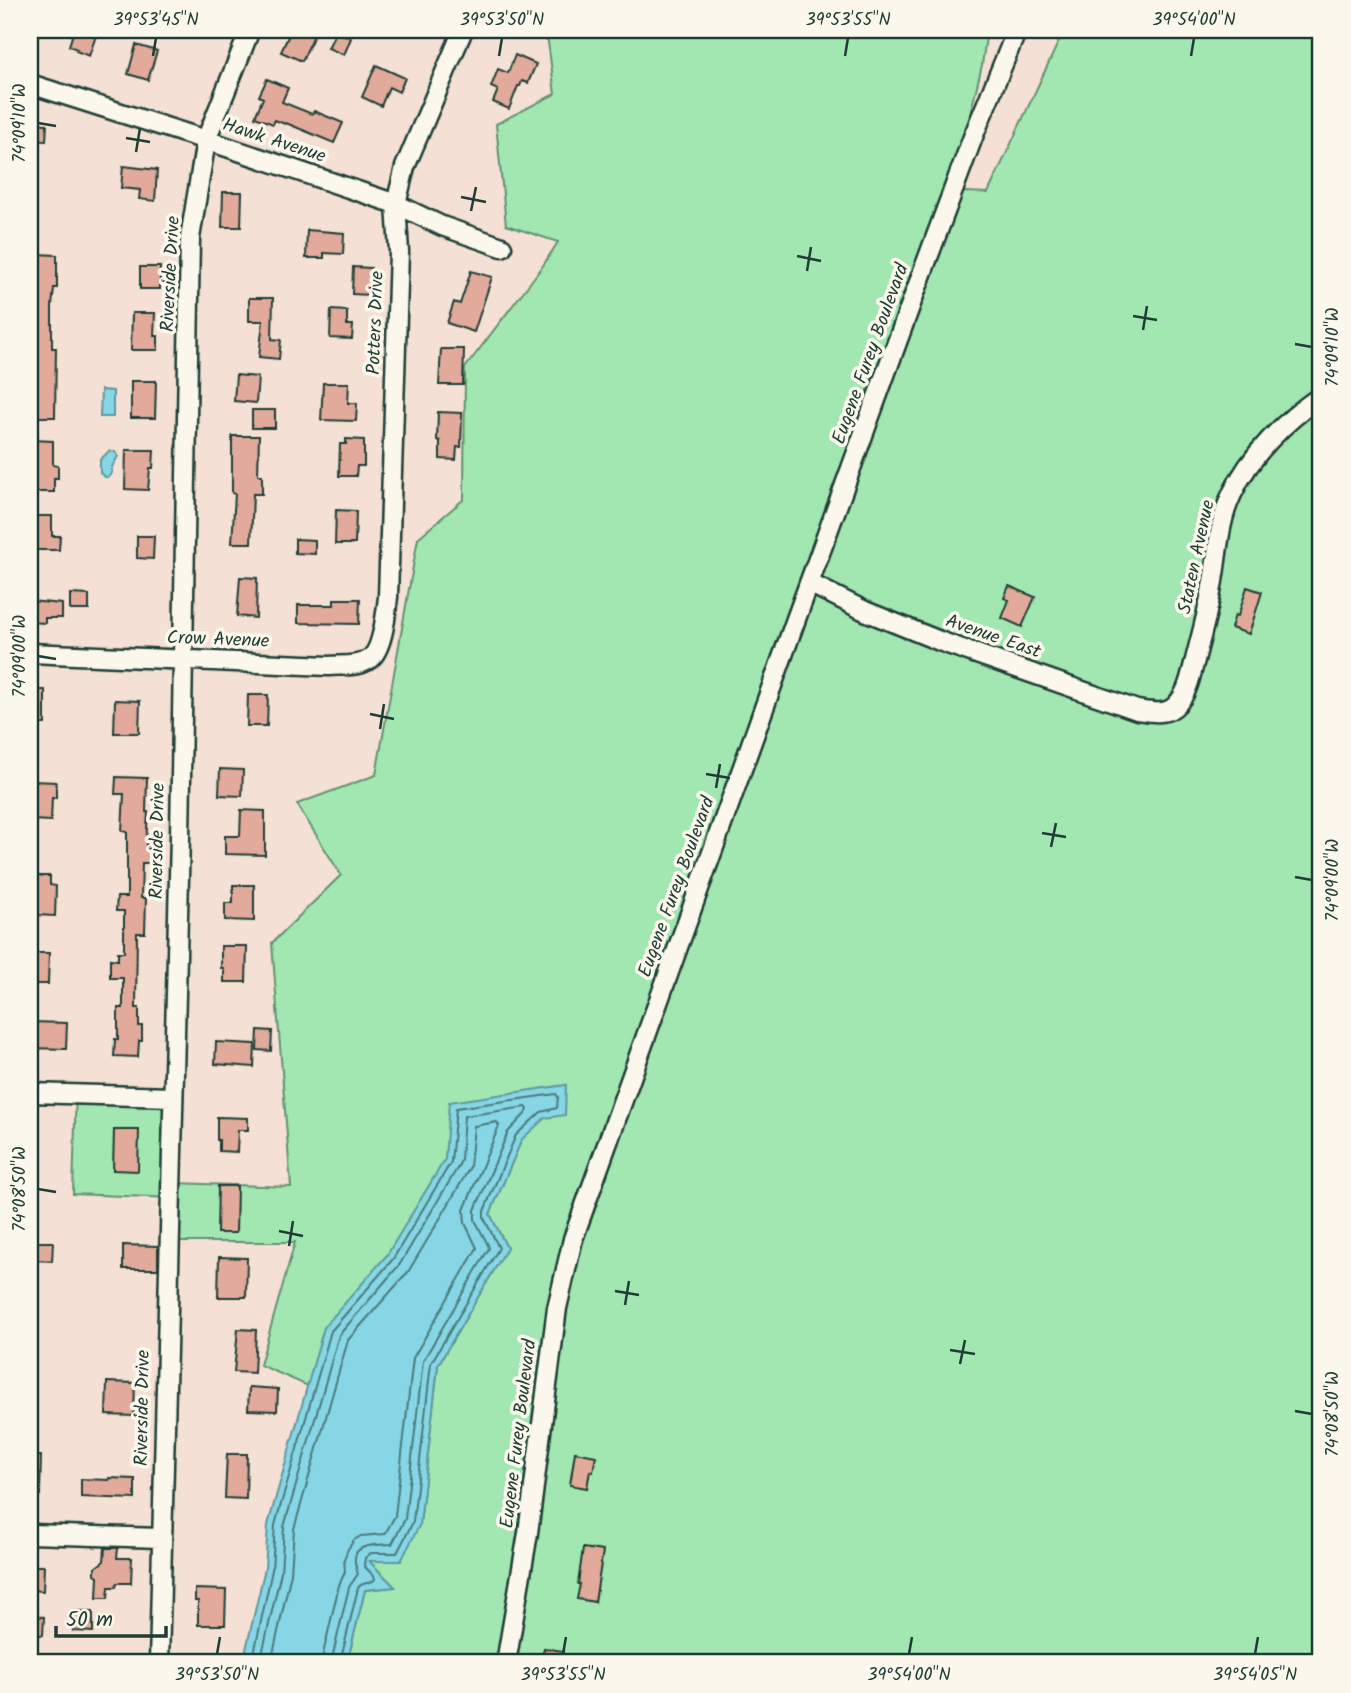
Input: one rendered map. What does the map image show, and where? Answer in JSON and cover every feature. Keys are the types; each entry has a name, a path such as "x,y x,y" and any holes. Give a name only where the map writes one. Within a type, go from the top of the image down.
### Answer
{"street":[{"name":"Riverside Drive","path":"159,1663 180,836 190,238 206,140 250,30"},
{"name":"Potters Drive","path":"383,629 388,597 399,265 396,204 405,167 463,30"},
{"name":"Eugene Furey Boulevard","path":"506,1663 528,1533 557,1308 573,1240 809,583 973,137 1017,30"},
{"name":"Hawk Avenue","path":"30,84 396,204 442,226 502,247"},
{"name":"Staten Avenue","path":"1168,711 1177,706 1190,678 1209,607 1218,539 1231,495 1255,457 1321,396"},
{"name":"Avenue East","path":"809,583 865,611 942,642 1137,710 1158,713 1168,711"},
{"name":"Crow Avenue","path":"30,653 329,666 361,664 376,654 383,629"},
{"path":"30,1093 172,1097"},
{"path":"30,1534 161,1538"}],"green space":[{"path":"536,30 987,30 982,65 950,197 966,192 988,193 1064,30 1321,30 1321,1663 347,1663 365,1590 395,1587 368,1560 420,1524 438,1365 507,1248 490,1214 530,1120 566,1085 445,1160 308,1386 260,1365 295,1242 172,1242 175,1198 73,1194 76,1088 177,1096 174,1183 291,1187 272,943 341,875 297,804 376,775 418,538 464,499 465,368 558,242 506,225 496,124 555,94 548,42"}],"water":[{"path":"101,390 113,391 113,417 100,417"},
{"path":"109,451 118,456 112,473 105,477 100,473 100,460"},
{"path":"566,1085 565,1115 545,1118 522,1139 490,1214 507,1248 438,1365 420,1524 401,1561 369,1561 395,1587 365,1590 347,1663 245,1663 265,1568 268,1525 324,1327 387,1255 445,1159 449,1102"}],"building":[{"path":"74,30 97,33 89,56 69,46"},
{"path":"291,30 308,30 315,33 302,61 281,52"},
{"path":"336,31 351,38 344,55 328,48"},
{"path":"136,45 157,51 148,80 128,74"},
{"path":"515,55 536,64 528,83 522,81 518,86 509,109 493,102 498,90 491,87 498,69 508,73"},
{"path":"376,65 405,78 399,92 389,87 381,106 362,97"},
{"path":"267,79 288,88 282,102 343,123 334,143 286,123 275,120 273,124 255,117 263,98 259,96"},
{"path":"30,123 47,124 46,141 30,140"},
{"path":"123,166 157,170 155,201 139,199 140,190 121,188"},
{"path":"223,192 242,192 241,227 222,227"},
{"path":"307,230 344,233 343,254 324,253 324,258 306,258"},
{"path":"37,254 57,255 57,288 54,288 52,306 52,348 56,348 55,417 36,417 37,357 33,357 34,327 39,327"},
{"path":"140,267 160,267 160,289 140,289"},
{"path":"353,267 371,268 370,295 352,294"},
{"path":"471,271 492,277 474,332 447,323 454,302 460,304"},
{"path":"249,298 273,298 272,339 281,340 279,359 259,357 263,321 249,321"},
{"path":"331,310 347,311 347,325 353,325 352,339 330,338"},
{"path":"132,313 155,313 154,336 158,336 158,350 131,350"},
{"path":"441,349 464,349 463,385 439,385"},
{"path":"236,375 258,377 256,403 234,401"},
{"path":"131,381 156,381 155,418 131,418"},
{"path":"323,383 349,383 348,403 357,403 356,421 321,420"},
{"path":"252,410 275,410 275,428 252,428"},
{"path":"438,412 462,413 461,447 457,447 456,460 440,459 440,441 437,440"},
{"path":"232,436 259,436 258,475 262,475 262,494 253,494 251,543 232,543 235,494 232,493"},
{"path":"346,439 364,440 364,466 357,466 356,476 339,476 340,444 346,444"},
{"path":"32,440 53,441 53,465 58,466 58,478 54,478 54,492 31,492"},
{"path":"126,450 154,450 148,490 125,489"},
{"path":"336,510 356,511 355,544 335,544"},
{"path":"30,516 52,516 52,536 60,536 59,550 30,550"},
{"path":"137,536 154,536 153,559 137,558"},
{"path":"295,539 315,540 315,554 295,553"},
{"path":"240,577 257,578 256,618 237,616"},
{"path":"1009,586 1035,597 1022,627 1002,618 1009,600 1004,598"},
{"path":"1247,587 1262,592 1249,634 1231,628 1235,615 1238,616"},
{"path":"70,594 89,595 89,610 70,610"},
{"path":"334,599 360,599 359,624 298,623 298,605 334,605"},
{"path":"30,601 62,604 62,618 45,618 45,623 30,622"},
{"path":"30,690 45,690 45,724 30,724"},
{"path":"248,695 268,695 267,726 247,726"},
{"path":"115,700 140,701 139,733 114,733"},
{"path":"220,769 243,770 242,796 219,795"},
{"path":"116,777 147,778 146,845 152,845 151,863 142,863 141,898 146,898 145,933 137,933 136,1008 139,1008 139,1026 142,1026 138,1057 114,1056 115,1039 118,1039 118,1008 123,1008 123,978 110,978 110,959 118,960 118,952 124,952 124,911 116,911 117,897 127,897 127,832 122,831 124,794 115,794"},
{"path":"33,781 56,782 51,821 31,820"},
{"path":"241,810 265,811 265,855 225,854 225,836 240,836"},
{"path":"37,876 50,876 50,885 56,886 55,916 36,915"},
{"path":"233,885 254,885 254,921 225,920 225,903 233,903"},
{"path":"221,946 247,946 246,982 224,982"},
{"path":"30,953 49,953 48,984 30,984"},
{"path":"30,1022 67,1023 66,1049 30,1048"},
{"path":"258,1030 272,1031 271,1051 257,1050"},
{"path":"216,1042 255,1044 254,1067 215,1064"},
{"path":"217,1117 248,1118 248,1130 238,1130 237,1152 219,1151"},
{"path":"114,1130 139,1130 138,1171 113,1170"},
{"path":"218,1186 237,1186 236,1233 217,1233"},
{"path":"30,1242 53,1242 52,1261 30,1260"},
{"path":"123,1245 158,1246 158,1269 123,1269"},
{"path":"219,1257 247,1258 246,1297 218,1297"},
{"path":"238,1329 256,1330 254,1373 234,1372"},
{"path":"107,1382 135,1383 134,1416 106,1415"},
{"path":"249,1387 278,1389 277,1411 248,1410"},
{"path":"575,1452 596,1456 587,1488 570,1485"},
{"path":"227,1454 247,1454 246,1499 225,1498"},
{"path":"30,1456 41,1456 40,1495 30,1495"},
{"path":"81,1479 135,1479 135,1499 81,1497"},
{"path":"105,1548 118,1548 117,1558 132,1558 131,1583 117,1583 116,1587 109,1587 108,1598 97,1598 98,1576 95,1574 95,1568 104,1561"},
{"path":"583,1548 603,1551 595,1602 577,1599"},
{"path":"33,1566 44,1566 43,1591 30,1590 30,1569 33,1569"},
{"path":"195,1589 226,1590 225,1625 198,1625"},
{"path":"74,1611 93,1611 93,1632 73,1631"},
{"path":"30,1616 44,1617 43,1635 30,1635"},
{"path":"544,1648 563,1651 561,1663 541,1663"}]}
